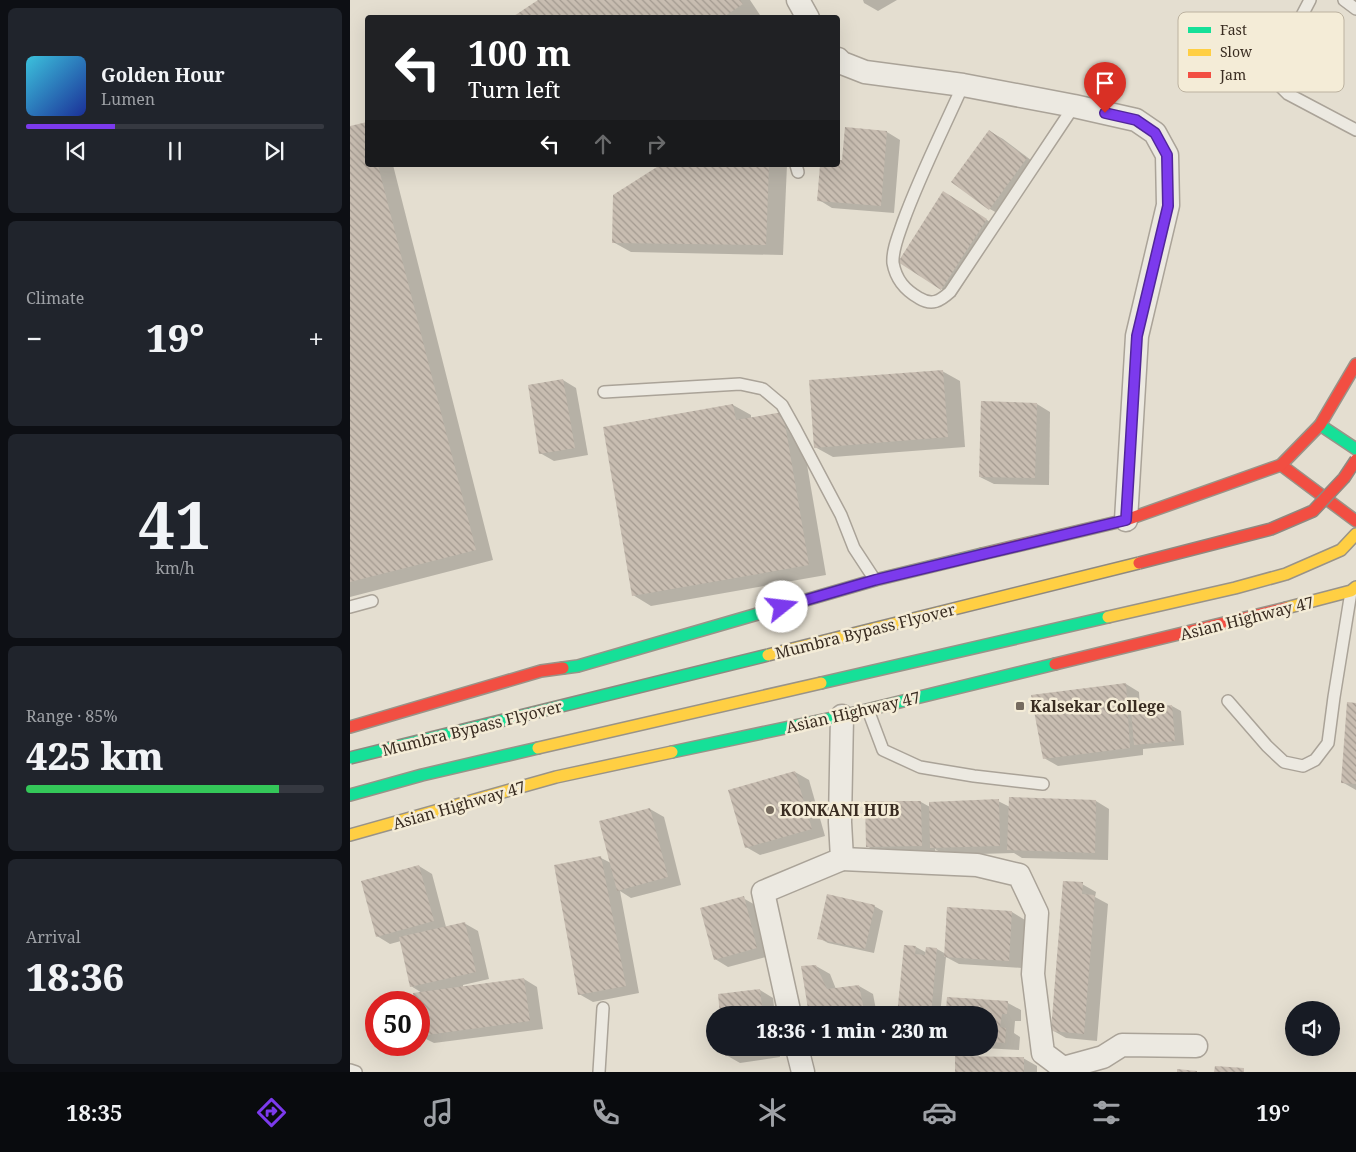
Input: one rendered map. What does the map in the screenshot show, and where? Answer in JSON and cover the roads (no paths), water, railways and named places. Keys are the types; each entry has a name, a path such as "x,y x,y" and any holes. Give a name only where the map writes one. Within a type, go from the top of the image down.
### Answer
{"main road":[{"path":"350,727 541,671 578,666 875,580 1126,520 1280,465 1320,425 1356,364"},
{"path":"1320,425 1356,449"},
{"name":"Mumbra Bypass Flyover","path":"350,758 1271,529 1313,511 1344,478 1356,460"},
{"path":"1280,465 1356,521"},
{"name":"Mumbra Bypass Flyover","path":"350,795 432,772 1235,588 1286,574 1340,550 1356,534"},
{"name":"Asian Highway 47","path":"350,836 556,777 868,710 1306,604 1353,589"}],"street":[{"path":"798,0 806,15"},
{"path":"840,62 865,72 963,85 1074,106 1136,120 1155,133 1167,155 1168,206 1137,336 1126,520"},
{"path":"842,716 840,822 842,859"},
{"path":"788,1006 763,892 842,859 977,866 1019,875 1038,913 1033,974 1043,1053 1064,1070 1103,1057 1122,1045 1196,1046"},
{"path":"799,1056 803,1072"}],"lane":[{"path":"1304,12 1310,0"},
{"path":"1344,0 1356,9"},
{"path":"963,85 910,202 897,239 893,261 896,273 908,292 923,301 934,302 950,292 1074,106"},
{"path":"1286,92 1356,130"},
{"path":"604,392 740,384 763,389 782,406 841,515 854,548 875,580"},
{"path":"1228,701 1267,746 1284,762 1303,766 1316,760 1328,743 1353,589"},
{"path":"350,607 372,601"},
{"path":"868,710 883,750 894,756 920,766 974,776 1043,784"},
{"path":"599,1072 603,1008"},
{"path":"350,1070 356,1072"}],"place":[{"name":"Kalsekar College","path":"1020,706"},
{"name":"KONKANI HUB","path":"770,810"}]}
